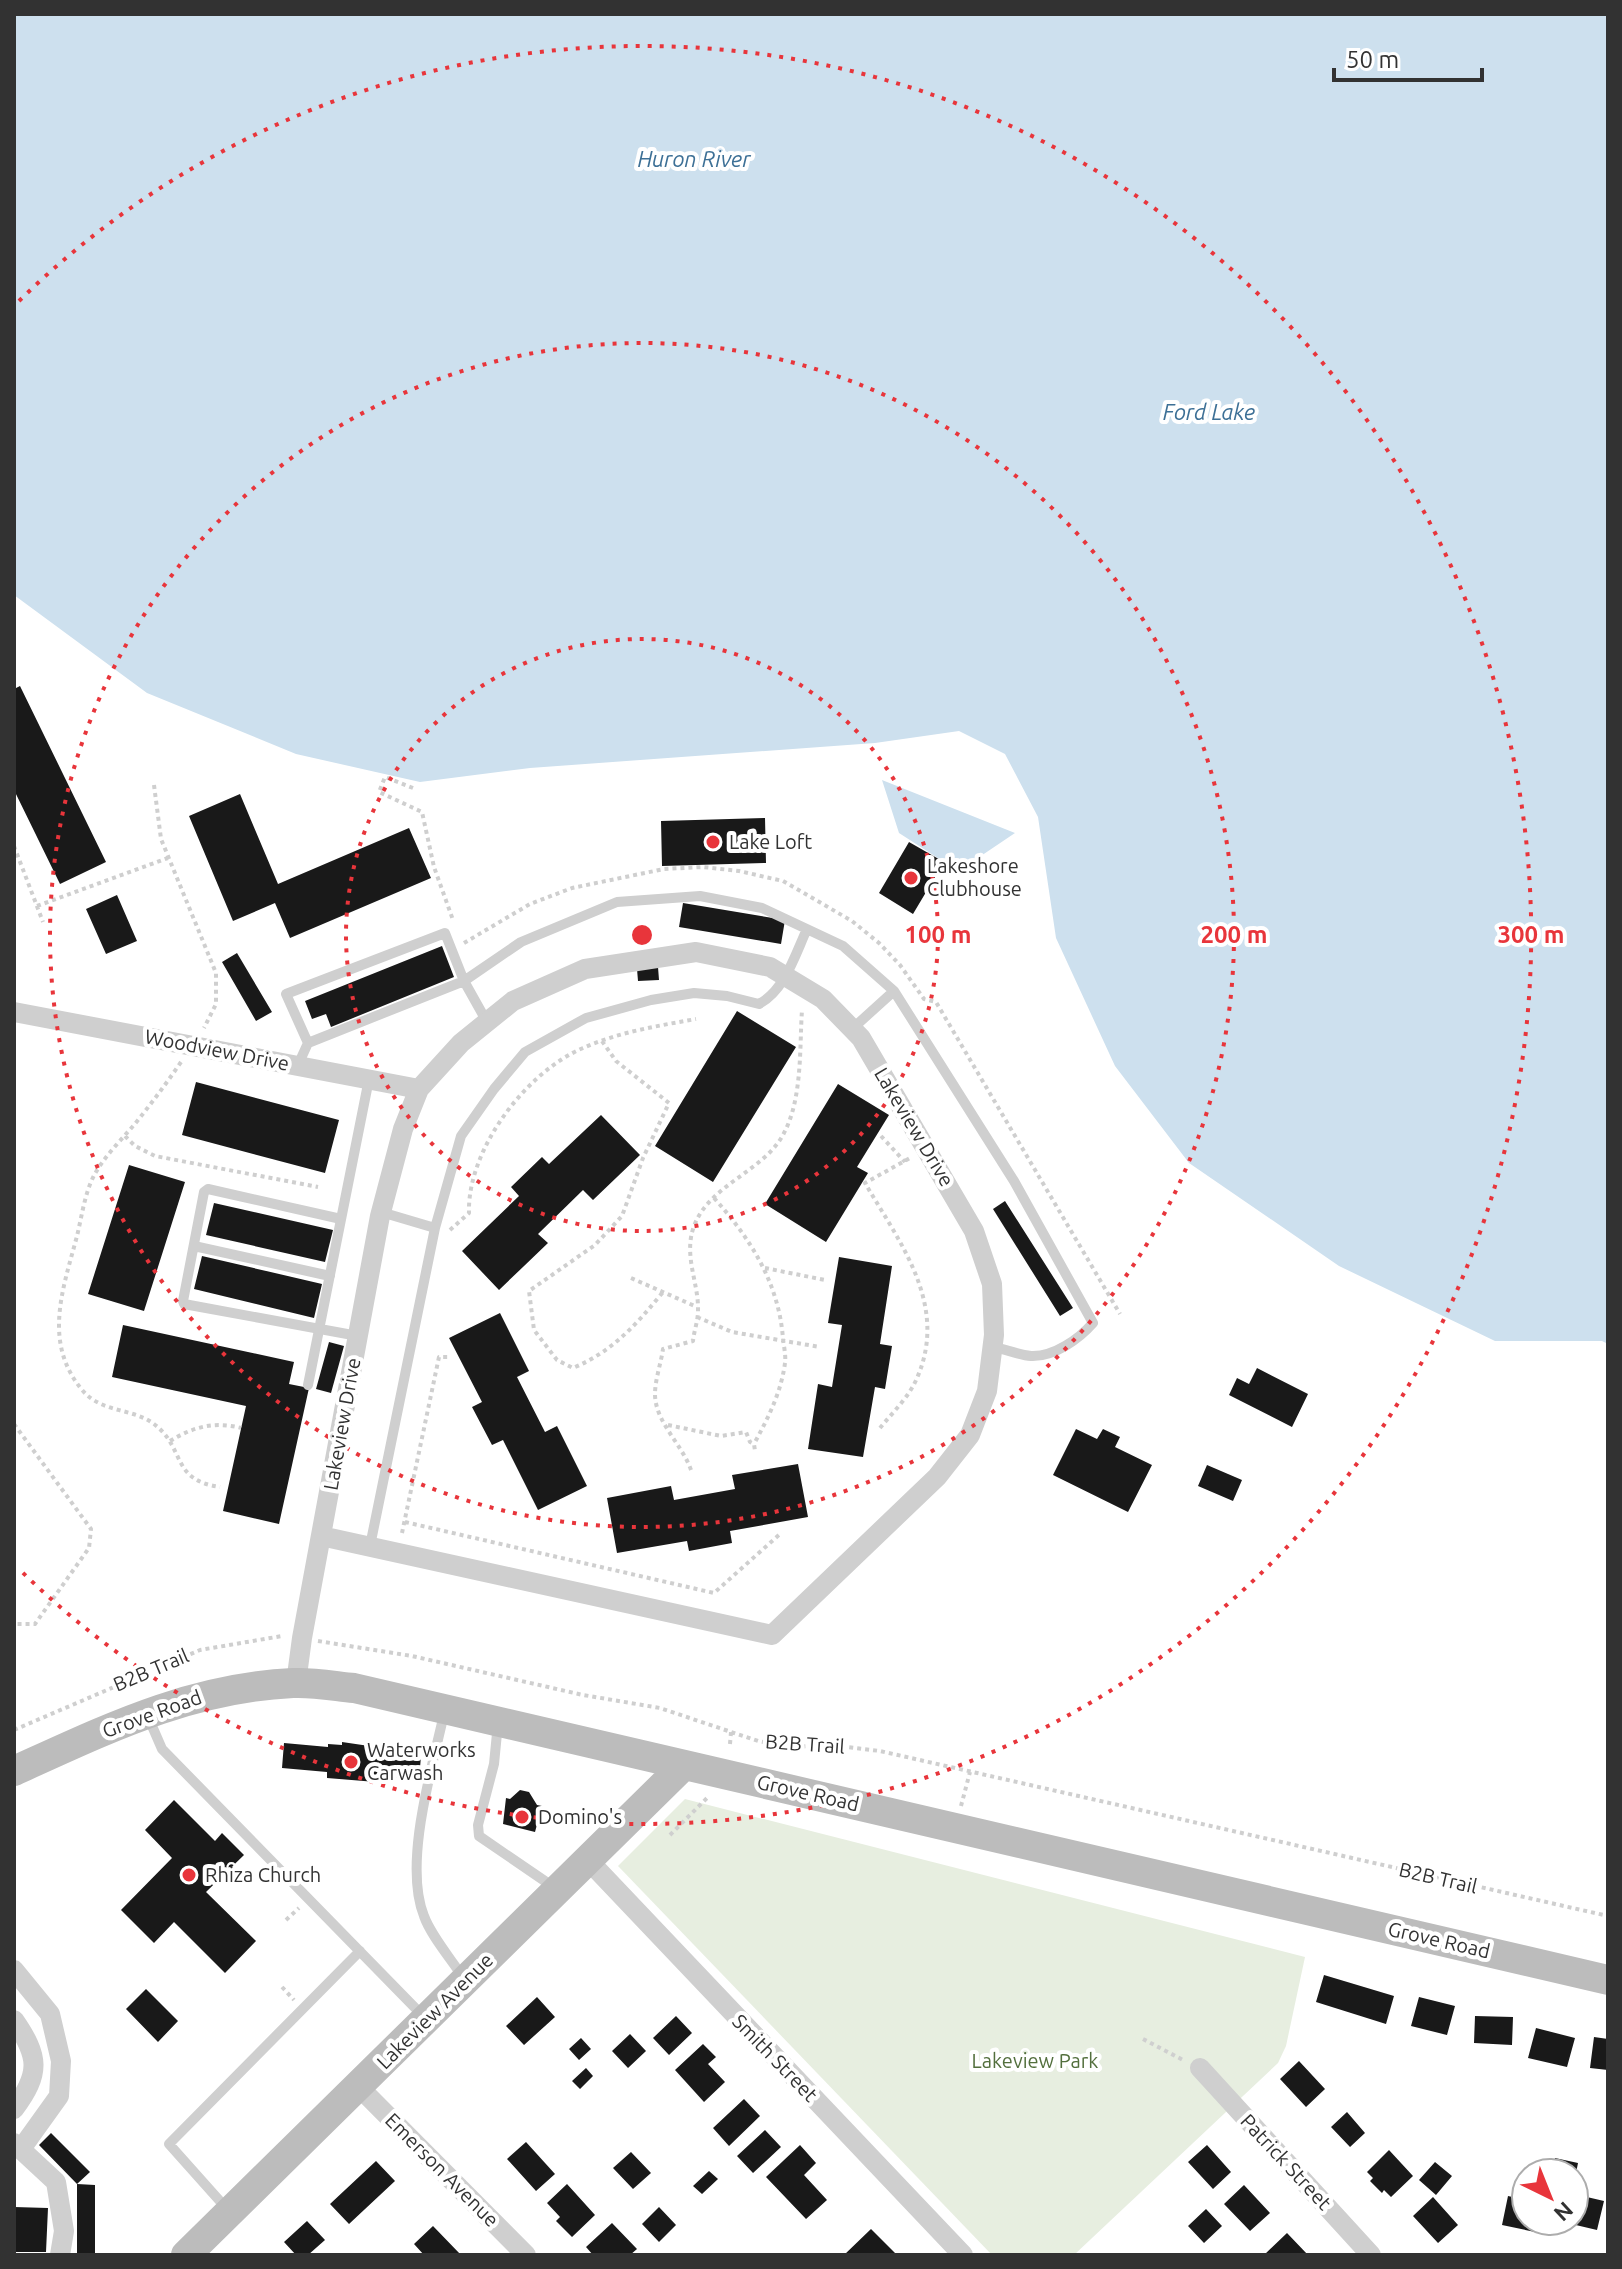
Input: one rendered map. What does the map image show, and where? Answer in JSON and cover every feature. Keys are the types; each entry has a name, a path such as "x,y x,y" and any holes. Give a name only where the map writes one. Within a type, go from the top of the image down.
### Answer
{"main road":[{"name":"Grove Road","path":"14,1771 146,1713 209,1694 296,1683 354,1688 1608,1980"},
{"name":"Lakeview Avenue","path":"186,2255 683,1766"}],"street":[{"name":"Lakeview Drive","path":"696,952 770,967 803,987 823,999 852,1029 878,1065 974,1231 992,1284 993,1347 987,1391 970,1435 937,1477 772,1635 321,1536 381,1212 403,1129 419,1089 461,1043 513,1001 585,969 696,952"},
{"name":"Woodview Drive","path":"14,1012 419,1089"},
{"path":"296,1683 321,1536"},
{"name":"Smith Street","path":"588,1860 963,2255"},
{"path":"14,1970 50,2014 61,2061 59,2096 17,2146 56,2182 64,2231 60,2255"},
{"path":"14,2020 31,2044 35,2066 31,2083 14,2109"},
{"name":"Patrick Street","path":"1200,2068 1371,2255"},
{"name":"Emerson Avenue","path":"358,2086 526,2255"}],"lane":[{"path":"298,1065 308,1043 464,981 521,942 617,902 700,896 762,908 843,946 894,991 1014,1181 1093,1323 1083,1335 1057,1350 1033,1356 993,1347"},
{"path":"370,1546 434,1231 461,1136 494,1089 525,1052 586,1018 651,1000 694,993 727,996 759,1004 769,999 785,976 807,929"},
{"path":"308,1043 286,994 445,933 464,981 487,1022"},
{"path":"852,1029 894,991"},
{"path":"308,1385 369,1079"},
{"path":"341,1219 208,1189 204,1192 184,1304 358,1336"},
{"path":"381,1212 434,1231"},
{"path":"194,1246 330,1276"},
{"path":"445,1708 419,1837 417,1883 424,1917 465,1980"},
{"path":"146,1713 162,1749 426,2019"},
{"path":"498,1721 494,1764 478,1825 479,1836 558,1889"},
{"path":"229,2212 169,2144 360,1951"}],"path":[{"path":"154,785 161,839 216,973 216,1004 204,1028"},
{"path":"14,846 43,922"},
{"path":"37,906 168,858"},
{"path":"691,1470 679,1443 657,1409 655,1393 663,1349 693,1341 697,1317 692,1279 691,1240 694,1227 714,1198 772,1151 785,1133 795,1097 803,987"},
{"path":"434,1231 444,1234 469,1213 477,1162 500,1122 518,1099 550,1068 581,1049 631,1031 696,1019"},
{"path":"602,1041 616,1061 669,1103 643,1158 622,1216 595,1245 529,1291 534,1330 557,1360 573,1368 592,1360 630,1332 663,1292"},
{"path":"185,1056 94,1175 62,1288 58,1321 66,1362 85,1394 98,1403 155,1424 170,1441 190,1478 204,1485 220,1487"},
{"path":"125,1136 135,1146 155,1156 318,1187"},
{"path":"881,1136 905,1162"},
{"path":"880,1428 918,1378 924,1352 926,1304 915,1268 865,1183 915,1154"},
{"path":"714,1198 739,1226 763,1268 777,1300 784,1339 786,1361 776,1400 754,1444"},
{"path":"763,1268 825,1280"},
{"path":"631,1278 697,1307"},
{"path":"697,1317 732,1332 820,1347"},
{"path":"401,1539 439,1357 449,1357"},
{"path":"170,1441 187,1430 206,1426 224,1423 241,1428"},
{"path":"14,1424 91,1529 89,1548 35,1624 14,1624"},
{"path":"666,1425 721,1436 746,1432 755,1451"},
{"path":"405,1522 714,1593 780,1534"},
{"name":"B2B Trail","path":"14,1730 200,1650 290,1636 412,1656 583,1695 660,1708 758,1741 793,1747 831,1745 880,1751 1608,1916"},
{"path":"730,1744 731,1732"},
{"path":"963,1797 971,1771"},
{"path":"670,1835 708,1797"},
{"path":"1143,2039 1200,2068"}],"green space":[{"name":"Lakeview Park","path":"685,1799 1305,1957 1286,2046 1278,2063 1074,2255 992,2255 618,1866"}],"water":[{"name":"Ford Lake","path":"14,14 1608,14 1608,1344 1602,1341 1495,1341 1339,1266 1189,1163 1115,1066 1056,938 1038,817 1005,754 959,731 875,743 530,768 420,782 296,754 147,693 14,595"},
{"path":"882,780 1015,833 966,866 944,862 899,833"}],"building":[{"path":"20,686 106,862 60,884 14,790 14,689"},
{"path":"240,794 278,884 409,828 431,878 290,938 275,903 233,921 189,816"},
{"name":"Lake Loft","path":"765,818 766,863 662,866 661,821"},
{"name":"Lakeshore Clubhouse","path":"909,842 944,862 913,914 879,893"},
{"path":"117,895 137,941 106,954 86,909"},
{"path":"683,903 785,920 781,944 679,927"},
{"path":"442,946 454,977 331,1027 326,1014 312,1019 305,1001"},
{"path":"237,953 272,1012 256,1021 222,962"},
{"path":"658,967 659,980 638,981 637,969"},
{"path":"737,1011 796,1047 713,1182 655,1146"},
{"path":"196,1082 339,1120 325,1173 182,1135"},
{"path":"838,1084 889,1115 857,1167 868,1173 826,1242 765,1204"},
{"path":"601,1115 640,1155 593,1200 583,1190 538,1234 548,1243 499,1290 462,1251 519,1196 511,1187 542,1157 549,1164"},
{"path":"129,1165 185,1182 144,1311 88,1294"},
{"path":"1005,1201 1073,1308 1060,1316 993,1209"},
{"path":"214,1203 333,1230 325,1262 206,1235"},
{"path":"202,1256 322,1284 314,1318 194,1289"},
{"path":"839,1257 892,1266 880,1344 892,1346 885,1389 875,1387 863,1457 808,1449 818,1384 832,1387 842,1325 828,1323"},
{"path":"500,1313 529,1371 517,1377 545,1432 557,1426 587,1486 538,1510 503,1440 492,1445 472,1407 482,1402 449,1338"},
{"path":"123,1325 294,1362 289,1384 309,1388 279,1524 223,1511 246,1406 112,1377"},
{"path":"329,1342 344,1346 331,1393 316,1389"},
{"path":"1257,1368 1308,1394 1292,1427 1229,1395 1237,1378 1249,1384"},
{"path":"1076,1429 1097,1439 1103,1429 1120,1437 1115,1447 1152,1465 1128,1512 1053,1475"},
{"path":"798,1464 808,1517 730,1531 732,1543 689,1551 687,1541 617,1553 607,1498 671,1486 674,1500 735,1489 732,1475"},
{"path":"1207,1465 1242,1480 1233,1501 1198,1486"},
{"name":"Waterworks Carwash","path":"342,1742 376,1747 376,1753 421,1756 419,1780 377,1776 376,1782 327,1778 327,1772 282,1768 284,1743 328,1747 328,1744 342,1745"},
{"name":"Domino's","path":"520,1790 529,1792 537,1805 542,1806 535,1832 503,1824 506,1798 510,1799"},
{"name":"Rhiza Church","path":"174,1800 215,1841 222,1833 244,1855 206,1892 256,1941 225,1973 174,1922 154,1943 121,1910 172,1858 145,1830"},
{"path":"1324,1975 1394,1996 1386,2024 1316,2002"},
{"path":"146,1989 178,2021 158,2042 126,2009"},
{"path":"537,1997 555,2017 524,2045 506,2026"},
{"path":"1419,1997 1455,2006 1447,2035 1411,2026"},
{"path":"676,2016 692,2033 669,2055 653,2038"},
{"path":"1475,2016 1513,2017 1512,2045 1474,2043"},
{"path":"1536,2028 1575,2038 1567,2067 1528,2058"},
{"path":"630,2034 646,2051 628,2068 612,2051"},
{"path":"1594,2037 1608,2039 1608,2070 1590,2068"},
{"path":"581,2038 591,2049 579,2060 569,2049"},
{"path":"703,2044 716,2057 708,2064 725,2082 704,2102 675,2070"},
{"path":"1299,2061 1325,2089 1306,2107 1280,2079"},
{"path":"586,2068 593,2076 580,2089 572,2081"},
{"path":"744,2099 760,2116 729,2146 713,2128"},
{"path":"1347,2112 1365,2133 1350,2147 1331,2127"},
{"path":"765,2130 781,2147 753,2173 737,2156"},
{"path":"51,2133 90,2172 77,2184 39,2145"},
{"path":"526,2142 555,2174 536,2191 507,2159"},
{"path":"800,2145 816,2163 804,2175 827,2200 806,2219 766,2177"},
{"path":"1207,2145 1231,2172 1213,2189 1188,2162"},
{"path":"1389,2150 1413,2176 1391,2197 1370,2181 1373,2178 1367,2172"},
{"path":"631,2152 651,2173 633,2189 613,2168"},
{"path":"376,2161 395,2181 349,2224 330,2204"},
{"path":"1435,2162 1452,2176 1436,2195 1419,2180"},
{"path":"709,2171 718,2179 702,2194 693,2186"},
{"path":"77,2184 95,2185 95,2255 77,2255"},
{"path":"567,2184 595,2215 572,2237 556,2221 560,2217 547,2203"},
{"path":"1244,2185 1270,2213 1250,2231 1224,2204"},
{"path":"1508,2196 1510,2196 1510,2227 1502,2225"},
{"path":"1433,2197 1458,2225 1438,2243 1413,2216"},
{"path":"1590,2198 1604,2201 1597,2230 1590,2228"},
{"path":"14,2207 48,2208 46,2252 14,2252"},
{"path":"659,2207 676,2225 659,2242 642,2224"},
{"path":"1206,2209 1222,2226 1204,2243 1188,2226"},
{"path":"307,2221 325,2240 308,2255 296,2255 284,2242"},
{"path":"612,2223 637,2249 630,2255 593,2255 586,2247"},
{"path":"433,2226 461,2255 424,2255 414,2244"},
{"path":"871,2229 897,2255 844,2255"},
{"path":"1287,2233 1308,2255 1264,2255"}],"place":[{"name":"Lake Loft","path":"713,842"},
{"name":"Lakeshore Clubhouse","path":"911,878"},
{"name":"Waterworks Carwash","path":"351,1762"},
{"name":"Domino's","path":"522,1817"},
{"name":"Rhiza Church","path":"189,1875"}],"water label":[{"name":"Huron River","path":"694,159"}]}
